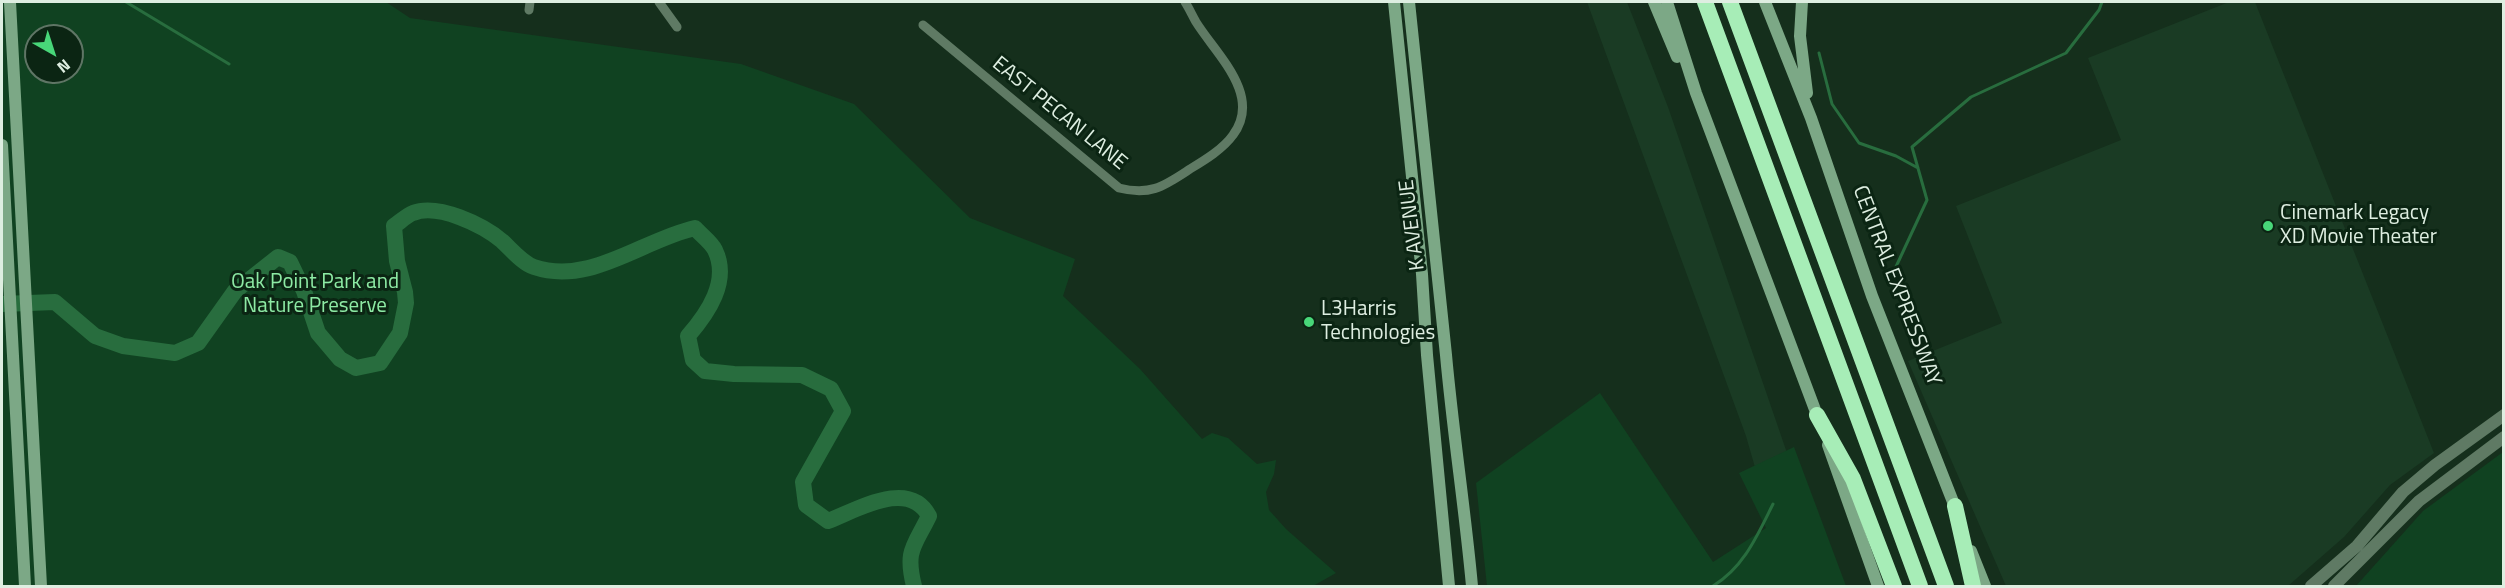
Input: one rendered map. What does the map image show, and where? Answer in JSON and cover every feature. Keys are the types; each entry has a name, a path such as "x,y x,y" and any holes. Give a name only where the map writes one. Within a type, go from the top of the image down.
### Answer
{"highway":[{"path":"1705,2 1920,586"},
{"path":"1730,2 1946,586"},
{"path":"1817,415 1853,479 1894,586"},
{"path":"1954,506 1973,586"}],"main road":[{"path":"10,2 42,586"},
{"name":"K AVENUE","path":"1394,2 1422,274 1449,586"},
{"name":"K AVENUE","path":"1409,2 1472,586"},
{"path":"1654,2 1711,132"},
{"path":"1667,2 1711,132 1878,586"},
{"name":"CENTRAL EXPRESSWAY","path":"1765,2 1811,118 1872,296 1985,586"},
{"path":"1802,2 1801,52 1811,118"},
{"path":"2,145 25,586"},
{"path":"1416,231 1432,229"},
{"path":"1429,374 1448,371"},
{"path":"1445,543 1468,541"}],"street":[{"path":"659,2 677,27"},
{"name":"EAST PECAN LANE","path":"923,25 1119,188 1136,192 1152,191 1192,168 1224,145 1233,135 1240,117 1242,95 1229,67 1196,22 1185,2"},
{"path":"2311,586 2339,563 2403,492 2435,465 2504,415"},
{"path":"2334,586 2419,501 2504,437"},
{"path":"2474,438 2485,451"},
{"path":"2339,563 2348,573"}],"shaded area":[{"path":"1587,2 1627,2 1668,107 1786,450 1822,586 1789,586 1746,436"},
{"path":"2229,2 2255,2 2434,453 2390,485 2344,537 2288,586 2006,586 1908,361 2002,323 1956,206 2121,140 2088,58"}],"green space":[{"name":"Oak Point Park and Nature Preserve","path":"2,2 386,2 410,18 741,64 854,104 970,218 1075,259 1063,296 1140,369 1202,439 1212,433 1228,438 1257,464 1276,460 1274,474 1266,492 1269,510 1286,529 1336,573 1313,586 2,586"},
{"path":"1600,393 1713,562 1766,528 1739,473 1794,447 1846,586 1487,586 1476,483"},
{"path":"2503,452 2503,586 2356,586 2423,511"}],"waterway":[{"path":"126,2 229,64"},
{"path":"1894,271 1927,200 1912,147 1971,97 2066,53 2099,10 2102,2"},
{"path":"1819,53 1832,104 1859,143 1896,156 1918,168"},
{"path":"2,304 55,302 95,336 123,346 175,353 198,343 235,291 278,257 290,262 304,291 318,333 340,359 356,368 380,363 400,333 406,303 397,261 394,226 413,213 435,211 460,217 484,228 530,265 555,271 575,271 596,266 695,228 715,250 720,273 715,296 703,317 688,336 693,360 705,371 734,374 802,375 831,389 843,411 803,482 806,505 828,521 882,500 909,499 920,505 929,516 912,549 910,564 914,586"},
{"path":"1713,586 1733,570 1749,550 1773,504"}],"place":[{"name":"Cinemark Legacy XD Movie Theater","path":"2268,226"},
{"name":"L3Harris Technologies","path":"1309,322"}]}
